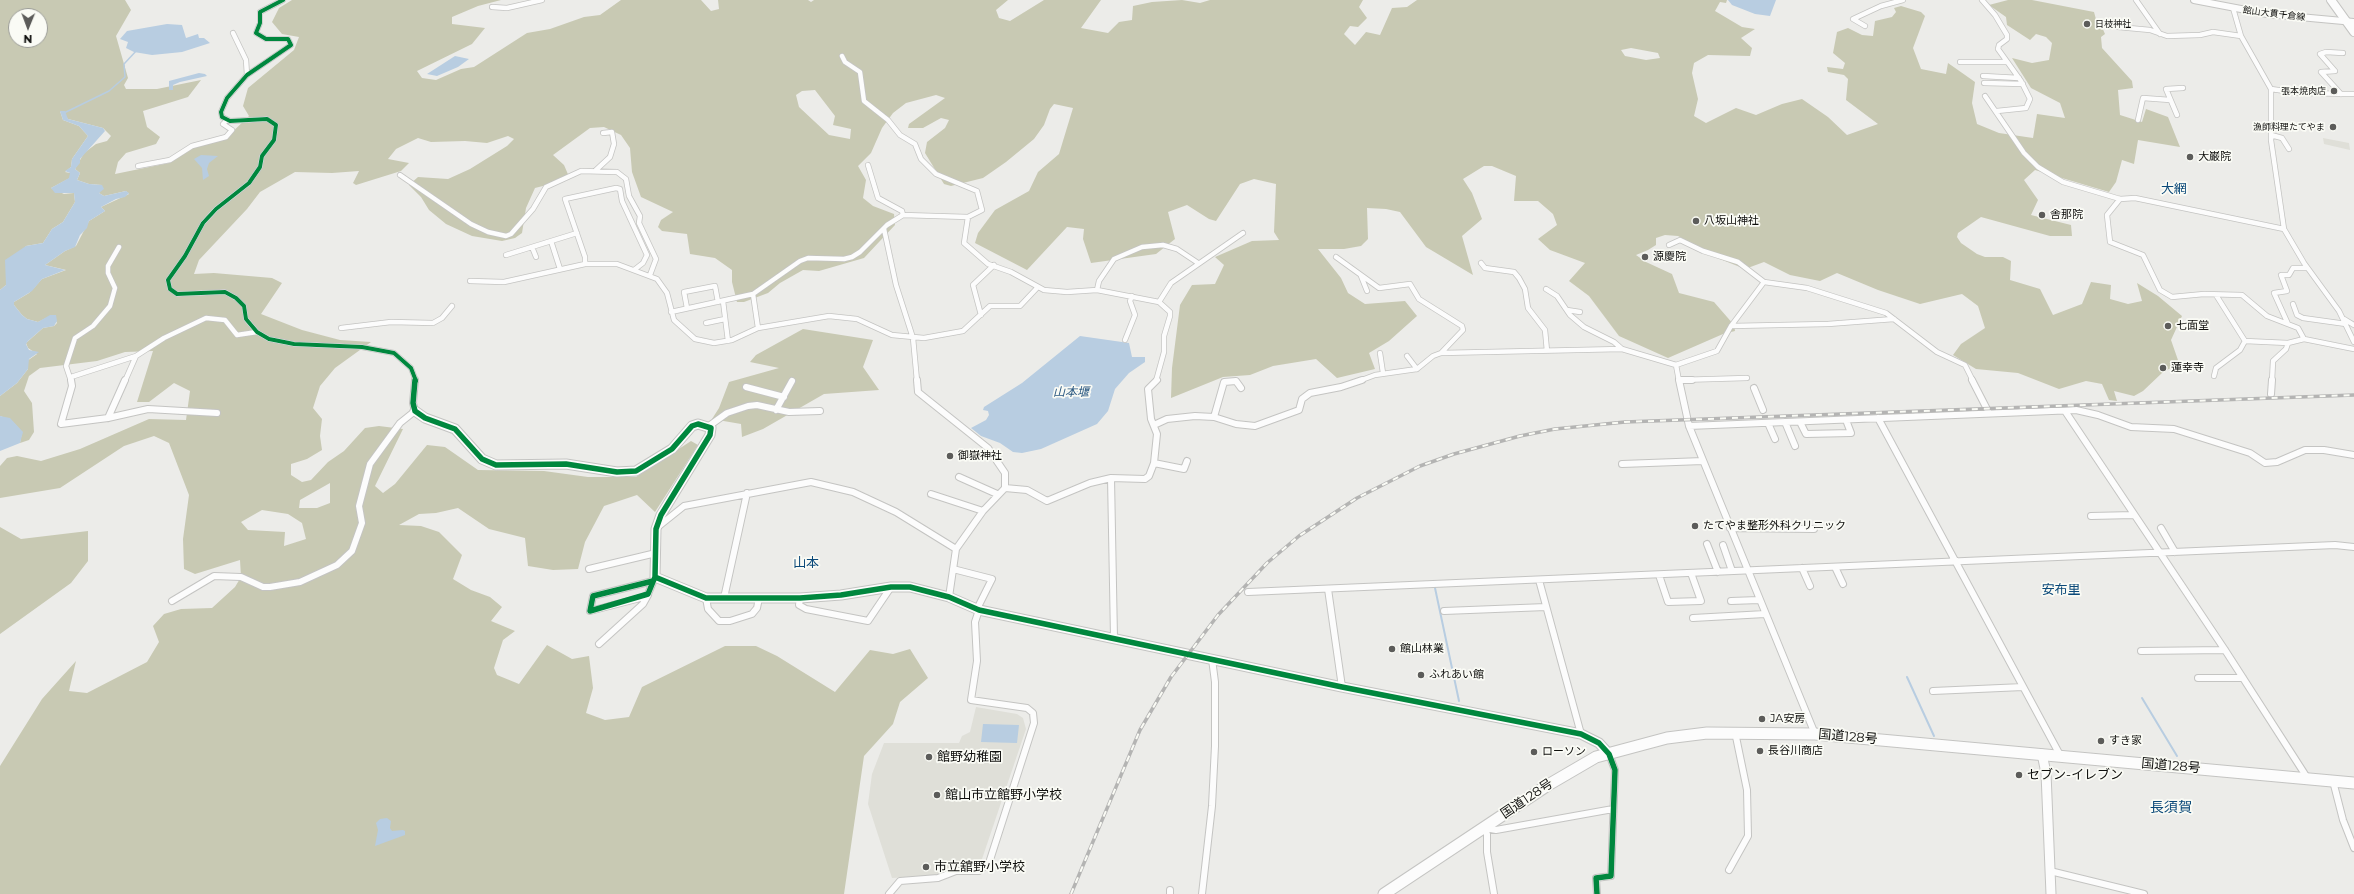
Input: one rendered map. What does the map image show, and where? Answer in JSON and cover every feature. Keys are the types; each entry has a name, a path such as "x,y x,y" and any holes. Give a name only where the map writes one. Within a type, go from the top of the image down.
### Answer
{"highway":[{"path":"2331,0 2352,22"},
{"path":"2339,0 2352,22 2354,32"},
{"name":"国道128号","path":"1384,894 1548,785 1596,757 1667,738 1734,732 1815,734 2060,755 2354,783"}],"street":[{"path":"226,120 221,114 223,105 231,91 247,75 291,45 288,39 260,37 256,33 260,23 260,12 283,0"},
{"path":"492,7 507,8 542,0"},
{"path":"1865,26 1853,19 1881,6 1903,0"},
{"path":"1982,0 1995,15 2007,35 2007,39 1999,45 1998,49 2023,84 2030,99 2026,108 1997,111"},
{"path":"2136,0 2161,35"},
{"name":"館山大貫千倉線","path":"2194,0 2278,16 2352,22"},
{"path":"2233,8 2241,36 2271,89 2271,135 2284,229 2307,268 2345,322 2354,342"},
{"path":"2118,27 2150,30 2161,35 2200,35 2214,32 2241,36"},
{"path":"233,33 246,60 247,75"},
{"path":"2341,94 2321,72 2334,71 2320,54 2326,52 2344,53"},
{"path":"671,312 753,294 800,261 808,258 844,259 852,257 860,252 884,229 903,215 968,217 982,210 977,190 941,177 923,162 915,144 900,135 888,120 864,101 860,72 858,69 845,62 842,56"},
{"path":"1960,62 2006,62"},
{"path":"1983,76 2019,78"},
{"path":"1984,83 2023,84"},
{"path":"2177,115 2170,100 2167,88 2183,88"},
{"path":"2271,89 2298,93 2354,94"},
{"path":"1985,96 1997,111 1997,115 2024,153 2038,167 2063,182 2120,199 2135,198 2284,229"},
{"path":"2138,120 2143,98 2170,100"},
{"path":"226,120 266,119 276,125 274,140 262,156 258,171 249,183 216,209 203,223 185,256 168,280 170,289 177,294 226,292 236,298 244,306 246,319 257,332 269,339 294,344 362,346 394,353 411,368 416,381 413,403 415,411 425,418 455,429 482,459 496,465 532,463 566,464 617,472 636,471 672,449 692,426 698,424 709,426 727,413 748,406 756,405 776,410 820,411"},
{"path":"138,166 170,160 192,146 226,137 232,130 223,124 226,120"},
{"path":"596,170 610,157 614,144 612,132 603,133"},
{"path":"2271,135 2282,138 2288,149"},
{"path":"868,165 875,193 878,198 902,211 903,215"},
{"path":"400,175 471,224 493,234 506,236 511,234 533,209 546,187 581,171 596,170 617,172 626,179 629,196 640,216 639,223 656,259 650,275"},
{"path":"585,264 577,233 565,199 605,189 620,189 622,201 647,255 643,263 634,270"},
{"path":"2120,199 2107,215 2110,242 2143,255 2160,290 2168,296 2242,294 2267,316 2300,330 2304,339"},
{"path":"949,597 956,549 983,511 997,494 1005,488 1027,490 1047,501 1090,483 1111,478 1145,479 1149,476 1154,463 1157,434 1151,419 1148,389 1157,380 1164,352 1164,336 1169,325 1170,316 1170,312 1159,302 1097,290 1067,292 1037,288 994,265 988,264 964,243 963,240 968,217"},
{"path":"884,229 896,285 913,338 918,392 988,448 1005,473 1005,488"},
{"path":"506,255 577,233"},
{"path":"1159,302 1171,283 1198,263 1244,233"},
{"path":"1669,245 1680,240 1703,251 1738,262 1764,282 1808,288 1877,309 1907,327 1937,352 1966,365 1989,413"},
{"path":"550,241 560,269"},
{"path":"1097,290 1099,281 1114,259 1142,247 1163,245 1177,249 1198,263"},
{"path":"532,247 536,257"},
{"path":"119,248 108,266 108,273 115,288 110,306 102,317 75,338 66,366 71,377 72,392 61,424 108,418 148,409 217,413"},
{"path":"1336,257 1342,263 1357,271 1379,288 1410,284 1419,299 1462,326 1463,330 1441,353"},
{"path":"1481,263 1485,268 1514,272 1519,278 1525,289 1528,308 1545,330 1547,351"},
{"path":"470,281 515,281 585,264 617,264 650,275 657,279 663,286 674,320 695,339 705,343 728,341 758,328 829,316 842,316 866,322 892,335 913,338 963,331 980,315 994,305 1020,306 1037,288"},
{"path":"980,315 973,285 994,265"},
{"path":"2288,324 2274,293 2287,290 2281,275 2289,275 2293,268 2307,268"},
{"path":"1357,271 1366,284 1368,291"},
{"path":"1154,425 1166,419 1214,416 1236,424 1255,426 1299,410 1302,399 1310,393 1340,387 1384,373 1417,369 1432,356 1441,353 1622,349 1676,365 1717,351 1731,326 1764,282"},
{"path":"687,308 684,292 715,286 721,301 728,341"},
{"path":"1546,289 1557,296 1567,310 1584,327 1614,342 1622,349"},
{"path":"753,294 758,328"},
{"path":"2216,295 2245,341"},
{"path":"1126,340 1135,315 1130,301 1132,296"},
{"path":"2293,304 2297,315 2304,318 2345,322 2354,325"},
{"path":"341,328 391,322 434,323 442,318 452,306"},
{"path":"1567,310 1575,310 1580,312"},
{"path":"71,377 136,356 171,335 206,318 225,320 237,335 257,332"},
{"path":"706,323 725,319"},
{"path":"1731,326 1828,324 1894,319"},
{"path":"2245,341 2288,343 2304,339 2354,349"},
{"path":"2214,376 2216,368 2240,350 2245,341"},
{"path":"2272,394 2273,361 2286,349 2288,343"},
{"path":"1380,353 1384,373"},
{"path":"108,418 136,356"},
{"path":"1407,356 1417,369"},
{"path":"1676,365 1689,426 1815,734"},
{"path":"1679,380 1747,378"},
{"path":"776,410 792,381"},
{"path":"1214,416 1224,382 1236,381 1241,388"},
{"path":"746,387 784,397"},
{"path":"1754,388 1764,410"},
{"path":"1689,426 2084,410 2131,427 2174,429 2233,447 2250,454 2265,464 2277,462 2305,450 2324,450 2354,455"},
{"path":"172,601 214,576 241,577 263,587 270,587 300,582 337,565 352,551 362,523 359,506 370,464 400,423 415,411"},
{"path":"2065,411 2225,650 2308,779"},
{"path":"1878,418 2060,755"},
{"path":"1800,422 1806,434 1851,433 1852,432 1846,420"},
{"path":"1785,422 1795,446"},
{"path":"1768,423 1775,438"},
{"path":"599,644 643,604 654,579 656,529 665,509 710,435 711,428 709,426"},
{"path":"1154,463 1184,469 1187,461"},
{"path":"1622,464 1703,461"},
{"path":"959,477 997,494"},
{"path":"1111,478 1114,638"},
{"path":"656,529 677,510 684,506 811,482 853,492 896,512 956,549"},
{"path":"724,598 747,493"},
{"path":"931,494 983,511"},
{"path":"2091,516 2134,515"},
{"path":"1730,528 1814,529"},
{"path":"2161,528 2175,552"},
{"path":"1707,544 1718,572"},
{"path":"1723,545 1732,571"},
{"path":"1248,592 2336,545 2354,547"},
{"path":"589,569 656,553"},
{"path":"1835,567 1843,584"},
{"path":"889,894 893,887 900,881 938,878 956,871 979,871 989,863 1034,724 1033,713 1027,708 971,700 977,661 975,622 978,609 992,579 953,568"},
{"path":"1802,568 1810,586"},
{"path":"1659,575 1668,602 1701,601 1691,573"},
{"path":"648,594 590,611 593,596 654,579 706,598 800,598 841,595 891,586 910,587 949,597 978,609 1342,687 1581,734 1599,743 1609,754 1615,770 1611,876 1596,878 1597,894"},
{"path":"1539,580 1581,734"},
{"path":"800,598 799,605 806,609 868,621 891,586"},
{"path":"1328,589 1342,687"},
{"path":"706,598 708,610 719,621 730,621 752,614 757,608 759,598"},
{"path":"1731,601 1759,600"},
{"path":"1444,611 1546,607"},
{"path":"1694,618 1765,614"},
{"path":"2141,651 2225,650"},
{"path":"1202,894 1212,806 1215,746 1215,682 1212,659"},
{"path":"2198,678 2243,678"},
{"path":"1933,691 2023,687"},
{"path":"1729,870 1748,836 1747,790 1734,732"},
{"path":"2042,754 2046,780 2051,894"},
{"path":"2333,781 2343,820 2354,848"},
{"path":"1484,828 1496,830 1613,809"},
{"path":"1484,828 1487,834 1494,894"},
{"path":"2050,870 2144,894"}],"shaded area":[{"path":"2323,138 2349,143 2350,150 2324,144"},
{"name":"館山市立館野小学校","path":"976,707 1017,714 1023,718 1026,729 982,859 974,865 953,865 941,875 892,878 868,804 872,774 884,743 959,743 962,736 970,732"}],"green space":[{"path":"0,0 125,0 131,10 116,36 128,78 124,85 126,89 157,89 201,80 188,97 143,111 147,127 160,137 156,144 126,153 118,162 115,174 169,163 195,146 225,139 249,116 243,106 248,88 294,50 299,37 282,34 272,22 279,8 292,0 501,0 478,6 452,17 452,24 485,28 472,44 417,71 422,78 436,80 461,69 474,67 527,33 550,29 584,17 600,15 621,0 701,0 711,11 719,9 718,0 808,0 811,2 814,0 1008,0 996,10 999,18 1010,21 1044,0 1101,0 1081,28 1108,33 1119,22 1132,20 1133,6 1152,2 1182,0 1200,3 1210,0 1363,0 1359,7 1367,18 1358,27 1350,26 1344,34 1355,45 1366,32 1380,35 1392,8 1407,7 1417,0 1727,0 1726,3 1720,2 1715,11 1742,27 1755,29 1741,38 1752,48 1750,56 1708,55 1694,63 1692,73 1698,99 1694,116 1706,123 1736,108 1756,115 1782,104 1802,99 1828,117 1847,135 1878,124 1846,100 1848,79 1844,75 1828,72 1827,67 1843,69 1845,63 1833,53 1837,32 1848,28 1862,35 1873,36 1875,21 1892,17 1896,12 1894,8 1901,6 1921,12 1925,16 1913,48 1921,69 1946,74 1948,63 1975,82 1972,103 1977,124 1999,133 2033,138 2037,114 2065,118 2060,103 2031,88 2012,58 2032,63 2049,60 2052,43 2046,37 2036,34 2030,40 2007,25 2006,17 1989,5 2008,0 2032,0 2094,12 2097,23 2101,25 2105,34 2101,37 2102,48 2132,81 2133,88 2118,90 2120,115 2142,122 2146,109 2168,117 2180,147 2138,140 2134,164 2122,160 2116,182 2109,192 2035,170 2024,180 2038,200 2031,215 2071,225 2072,236 2050,236 1981,217 1958,233 1957,237 1961,243 1977,254 1985,257 2003,257 2011,261 2010,280 2040,289 2053,315 2082,304 2091,282 2111,285 2110,299 2128,304 2142,301 2137,283 2158,296 2182,316 2171,340 2179,363 2162,373 2143,391 2134,396 2114,391 2117,401 2109,400 2102,384 2086,381 2059,389 2018,373 1976,369 1953,355 1961,344 1985,328 1978,306 1962,294 1920,304 1878,290 1837,273 1820,281 1790,275 1764,262 1745,269 1720,259 1678,236 1665,235 1656,238 1656,245 1636,255 1646,262 1672,274 1679,293 1714,302 1734,325 1735,331 1723,334 1668,358 1619,336 1589,296 1569,281 1585,263 1550,250 1538,239 1557,225 1553,214 1538,201 1514,201 1516,176 1492,166 1484,166 1463,179 1472,193 1482,219 1462,236 1473,275 1426,247 1400,212 1386,209 1367,208 1368,239 1361,246 1344,249 1318,249 1341,278 1348,293 1365,304 1405,301 1417,316 1389,341 1369,353 1375,369 1337,378 1316,359 1273,366 1250,375 1223,377 1171,398 1172,368 1180,305 1192,285 1215,284 1224,265 1215,257 1252,241 1279,240 1274,232 1276,184 1254,179 1240,184 1216,221 1209,219 1187,205 1168,212 1175,239 1156,254 1091,263 1083,239 1084,229 1067,227 1027,270 975,243 978,233 995,210 1029,191 1038,172 1059,154 1073,108 1054,104 1050,109 1044,125 1034,139 1006,162 983,178 951,186 944,184 925,153 927,142 945,128 949,120 941,118 923,128 908,128 909,124 945,98 936,95 906,103 893,113 882,128 871,153 858,166 866,180 863,198 873,206 894,214 895,225 864,258 819,271 803,270 780,283 768,293 744,302 737,302 732,282 732,270 715,258 690,254 687,234 662,231 658,227 661,220 673,212 641,197 632,172 630,148 621,135 604,127 590,128 553,155 564,165 570,179 535,188 526,208 522,233 515,238 502,241 472,236 446,224 429,210 421,197 409,185 418,177 448,179 470,169 507,146 514,139 508,136 487,143 465,141 431,142 418,138 396,149 388,159 409,163 401,171 356,185 353,183 359,171 332,173 295,172 260,192 247,209 199,260 194,274 214,273 272,278 282,283 261,314 302,330 340,340 371,342 335,368 320,386 313,408 322,419 320,436 322,450 307,459 291,464 291,475 302,482 311,480 328,462 344,451 365,428 379,426 403,429 375,486 383,493 395,484 427,445 445,447 478,470 544,471 588,477 636,477 691,441 698,445 655,512 637,495 604,506 585,542 578,569 553,570 528,566 525,538 489,529 458,508 436,513 419,514 399,525 421,526 439,532 462,555 453,579 471,590 490,597 502,607 491,621 515,631 503,640 494,668 497,675 519,684 547,645 572,659 589,656 593,688 586,713 605,720 629,717 642,687 725,646 756,646 777,656 835,692 870,650 893,654 910,649 928,678 900,702 893,724 864,756 844,894 0,894 0,766 42,699 76,661 69,691 87,693 147,662 159,642 153,626 164,614 181,609 212,608 235,587 241,577 240,560 195,574 184,569 183,539 189,495 169,443 154,436 124,446 60,488 0,498 0,466 7,458 17,456 41,461 80,449 149,419 186,420 190,391 174,383 149,402 137,402 153,351 125,352 97,361 40,368 29,376 24,391 32,403 34,432 29,440 20,443 22,432 11,420 0,416 0,396 17,383 28,369 27,361 37,354 28,348 26,343 43,328 54,326 57,323 53,315 38,322 27,319 14,305 14,302 29,293 42,279 66,270 45,265 65,251 76,246 89,221 105,211 101,207 129,194 126,191 104,196 99,193 102,185 89,184 77,180 80,173 75,169 84,153 96,144 107,141 111,136 103,128 68,119 60,111 63,120 79,126 88,136 72,159 71,167 65,172 70,173 70,178 51,188 64,194 74,193 75,202 63,222 52,229 43,243 26,246 6,285 0,290","holes":["1631,48 1658,53 1660,58 1646,60 1625,56 1621,50","815,90 835,116 833,125 851,129 850,139 829,135 799,107 796,95 802,91","330,483 330,503 317,508 299,508 300,500","262,510 288,514 302,523 306,539 284,546 285,532 248,530 241,522"]},
{"path":"803,329 873,340 863,367 879,390 824,394 763,429 742,437 741,424 712,419 719,408 729,382 779,368 750,362 756,355"},
{"path":"0,527 21,539 88,531 88,561 71,583 0,634"}],"water":[{"path":"1728,0 1776,0 1770,16 1755,14 1732,5"},
{"path":"167,24 182,25 186,38 198,34 199,38 204,38 210,43 182,52 152,55 134,52 126,48 128,42 120,39 127,31"},
{"path":"455,56 469,59 458,67 437,76 427,74"},
{"path":"199,73 207,76 180,82 173,85 173,90 169,90 169,81"},
{"path":"60,111 65,111 68,119 103,128 105,131 80,159 80,163 75,169 80,173 77,180 89,184 102,185 104,189 99,193 104,196 126,191 129,193 125,197 116,199 101,207 105,211 89,221 87,228 80,235 75,247 65,251 45,265 65,270 42,279 32,291 14,302 14,305 27,319 38,322 50,315 56,315 57,321 54,326 43,328 28,341 26,344 29,350 39,352 29,359 28,369 17,383 0,396 0,290 6,285 5,260 26,246 43,243 52,229 63,222 75,202 74,193 55,193 51,188 69,178 70,173 65,171 71,167 72,159 88,136 79,126 63,120"},
{"path":"201,155 218,156 209,163 207,169 209,176 203,180 202,168 194,159"},
{"name":"山本堰","path":"1080,336 1129,343 1132,357 1145,357 1145,362 1129,373 1115,389 1108,411 1097,424 1041,449 1022,453 1013,452 1000,443 981,436 971,428 986,420 989,415 988,411 983,410 984,407 1022,383"},
{"path":"0,416 10,418 23,432 20,443 0,451"},
{"path":"983,724 1019,725 1017,743 981,742"},
{"path":"387,818 391,821 390,828 392,831 403,830 405,831 405,835 375,846 378,830 376,823 380,819"}],"waterway":[{"path":"64,113 109,91 125,77 124,64 137,50"},
{"path":"1435,588 1459,701"},
{"path":"1907,677 1934,736"},
{"path":"2142,698 2177,756"}],"railway":[{"path":"1071,894 1140,730 1171,677 1218,615 1267,563 1299,536 1357,498 1420,466 1454,454 1520,436 1555,429 1625,422 2354,395"}],"cycle path":[{"path":"283,0 260,12 260,23 256,33 260,37 266,39 288,39 291,45 247,75 227,98 221,112 222,117 230,121 267,119 276,125 274,140 262,156 260,167 249,183 216,209 203,223 185,256 168,280 170,289 177,294 225,292 236,298 244,306 246,319 257,332 269,339 294,344 362,347 394,353 411,368 416,381 413,403 415,411 425,418 455,429 482,459 496,465 532,463 566,464 617,472 636,471 672,449 692,426 698,424 706,425 711,428 710,435 661,515 656,529 655,577 648,594 590,611 593,596 653,581"},
{"path":"655,577 706,598 800,598 841,595 891,587 910,587 949,597 979,610 1342,687 1581,734 1599,743 1609,754 1615,770 1611,876 1596,878 1597,894"}],"place":[{"name":"日枝神社","path":"2087,24"},
{"name":"張本焼肉店","path":"2334,91"},
{"name":"漁師料理たてやま","path":"2333,127"},
{"name":"大巌院","path":"2190,157"},
{"name":"舎那院","path":"2042,215"},
{"name":"八坂山神社","path":"1696,221"},
{"name":"源慶院","path":"1645,257"},
{"name":"七面堂","path":"2168,326"},
{"name":"蓮幸寺","path":"2163,368"},
{"name":"御嶽神社","path":"950,456"},
{"name":"たてやま整形外科クリニック","path":"1695,526"},
{"name":"館山林業","path":"1392,649"},
{"name":"ふれあい館","path":"1421,675"},
{"name":"JA安房","path":"1762,719"},
{"name":"すき家","path":"2101,741"},
{"name":"長谷川商店","path":"1760,751"},
{"name":"ローソン","path":"1534,752"},
{"name":"館野幼稚園","path":"929,757"},
{"name":"セブン-イレブン","path":"2019,775"},
{"name":"館山市立館野小学校","path":"937,795"},
{"name":"市立舘野小学校","path":"926,867"}],"district":[{"name":"大網","path":"2174,189"},
{"name":"山本","path":"806,563"},
{"name":"安布里","path":"2061,590"},
{"name":"長須賀","path":"2171,808"}]}
